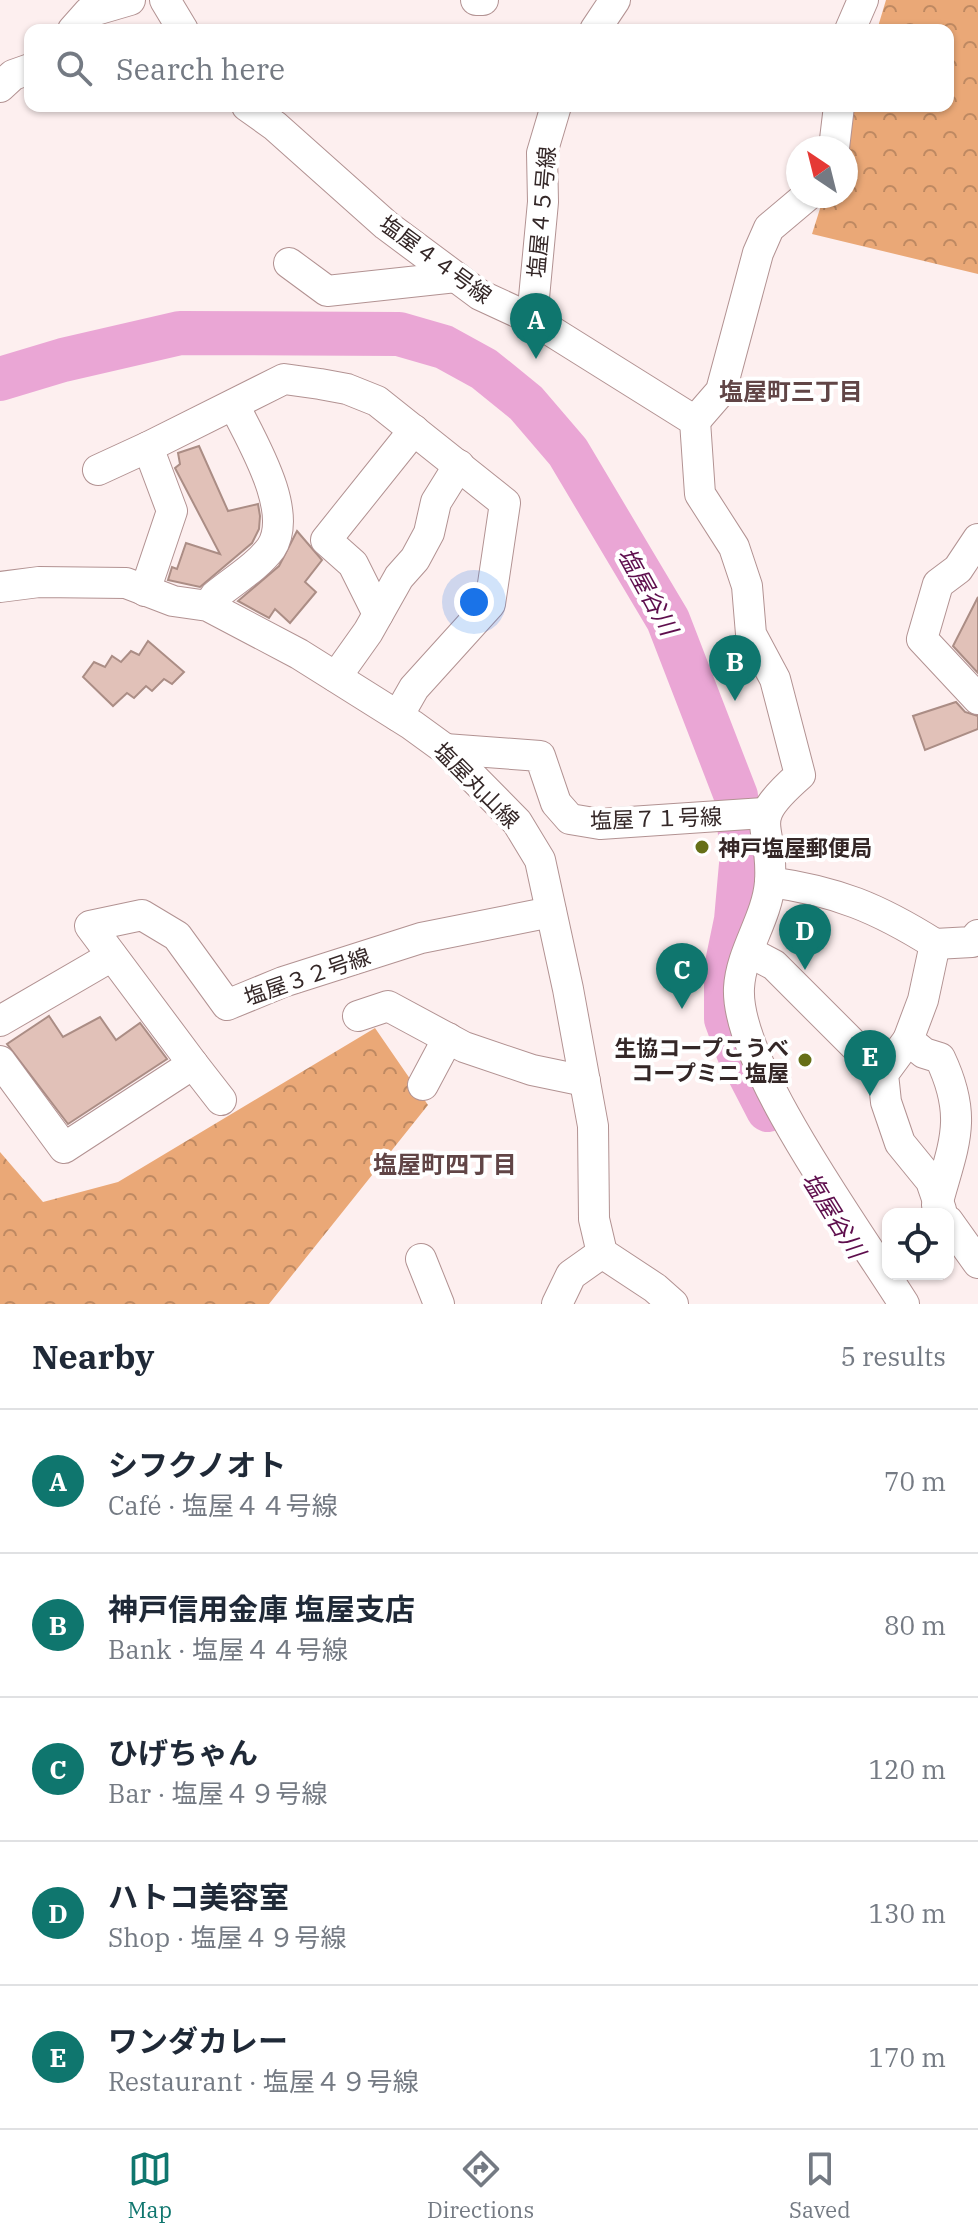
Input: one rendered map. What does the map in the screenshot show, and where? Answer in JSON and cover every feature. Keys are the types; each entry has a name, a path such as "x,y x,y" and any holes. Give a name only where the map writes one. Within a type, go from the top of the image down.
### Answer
{"street":[{"path":"78,24 89,12 130,0"},
{"path":"165,0 179,24"},
{"path":"476,0 483,0"},
{"path":"599,24 615,0"},
{"path":"853,24 863,0"},
{"path":"0,87 13,75 24,71"},
{"name":"塩屋４４号線","path":"255,112 386,225 480,295 532,319 695,421"},
{"name":"塩屋４５号線","path":"532,319 543,202 542,153 554,112"},
{"path":"835,136 838,112"},
{"path":"793,208 769,228 754,266 721,391 695,421 700,494 734,547 747,586 751,634 775,679 800,775 759,813 770,882 739,987 745,1034 789,1123 904,1304"},
{"path":"289,263 321,300 456,277"},
{"path":"98,470 284,379 347,389 377,401 459,465 505,503 490,604 414,688 398,716"},
{"path":"208,606 272,546 281,520 263,465 234,405"},
{"path":"378,614 353,564 326,540 414,430"},
{"path":"145,591 172,511 148,447"},
{"path":"336,677 399,577 415,559 429,533 436,502 459,465"},
{"path":"978,539 958,569 938,584 922,639 978,699"},
{"name":"塩屋丸山線","path":"0,587 39,582 126,583 173,601 208,606 336,677 398,716 445,749 517,822 540,860 585,1081 593,1126 594,1219 602,1253"},
{"name":"塩屋７１号線","path":"445,749 540,756 556,803 570,819 600,824 759,813"},
{"path":"770,882 817,888 854,899 895,918 935,944 976,941"},
{"name":"塩屋３２号線","path":"221,1100 90,926 142,915 177,936 227,1005 283,982 421,938 551,912"},
{"path":"883,1074 908,1040 923,1000 935,944"},
{"path":"749,952 774,965 883,1074 886,1102 900,1143 931,1181 941,1208"},
{"path":"0,1021 112,956"},
{"path":"358,1016 388,1006 448,1038 532,1070 585,1081"},
{"path":"423,1085 448,1038"},
{"path":"908,1040 924,1053 940,1058 953,1086 957,1118 955,1150 944,1208"},
{"path":"0,1061 64,1148 193,1064"},
{"path":"954,1229 978,1263"},
{"path":"557,1304 571,1275 602,1253 655,1288 673,1304"},
{"path":"421,1259 439,1304"}],"green space":[{"path":"886,0 978,0 978,274 812,234 820,208 858,208 858,136 848,136 852,112 954,112 954,24 879,24"},
{"path":"375,1028 428,1105 269,1304 0,1304 0,1152 43,1202 118,1182"}],"building":[{"path":"199,446 228,511 258,504 260,516 259,529 252,543 200,587 168,580 172,567 177,569 186,543 220,554 175,468 180,464 178,453"},
{"path":"297,531 322,560 305,582 316,592 290,623 275,609 269,618 238,601 279,566"},
{"path":"978,597 978,673 953,646"},
{"path":"148,641 184,672 172,684 164,679 152,691 146,686 134,698 127,693 113,706 83,677 94,662 105,667 112,656 121,662 131,651 139,655"},
{"path":"956,702 965,712 978,716 978,729 925,750 913,716"},
{"path":"49,1016 63,1037 100,1017 116,1040 140,1023 167,1059 68,1124 7,1044"}],"waterway":[{"name":"塩屋谷川","path":"0,379 63,360 180,333 399,334 444,347 484,369 526,403 568,452 668,620 736,796 742,853 736,920 726,968 726,1019 738,1052 768,1110"}],"place":[{"name":"シフクノオト","path":"536,359"},
{"name":"神戸信用金庫 塩屋支店","path":"735,701"},
{"name":"神戸塩屋郵便局","path":"702,847"},
{"name":"ハトコ美容室","path":"805,970"},
{"name":"ひげちゃん","path":"682,1009"},
{"name":"生協コープこうべ コープミニ 塩屋","path":"805,1060"},
{"name":"ワンダカレー","path":"870,1096"}],"district":[{"name":"塩屋町三丁目","path":"791,391"},
{"name":"塩屋町四丁目","path":"445,1164"}]}
